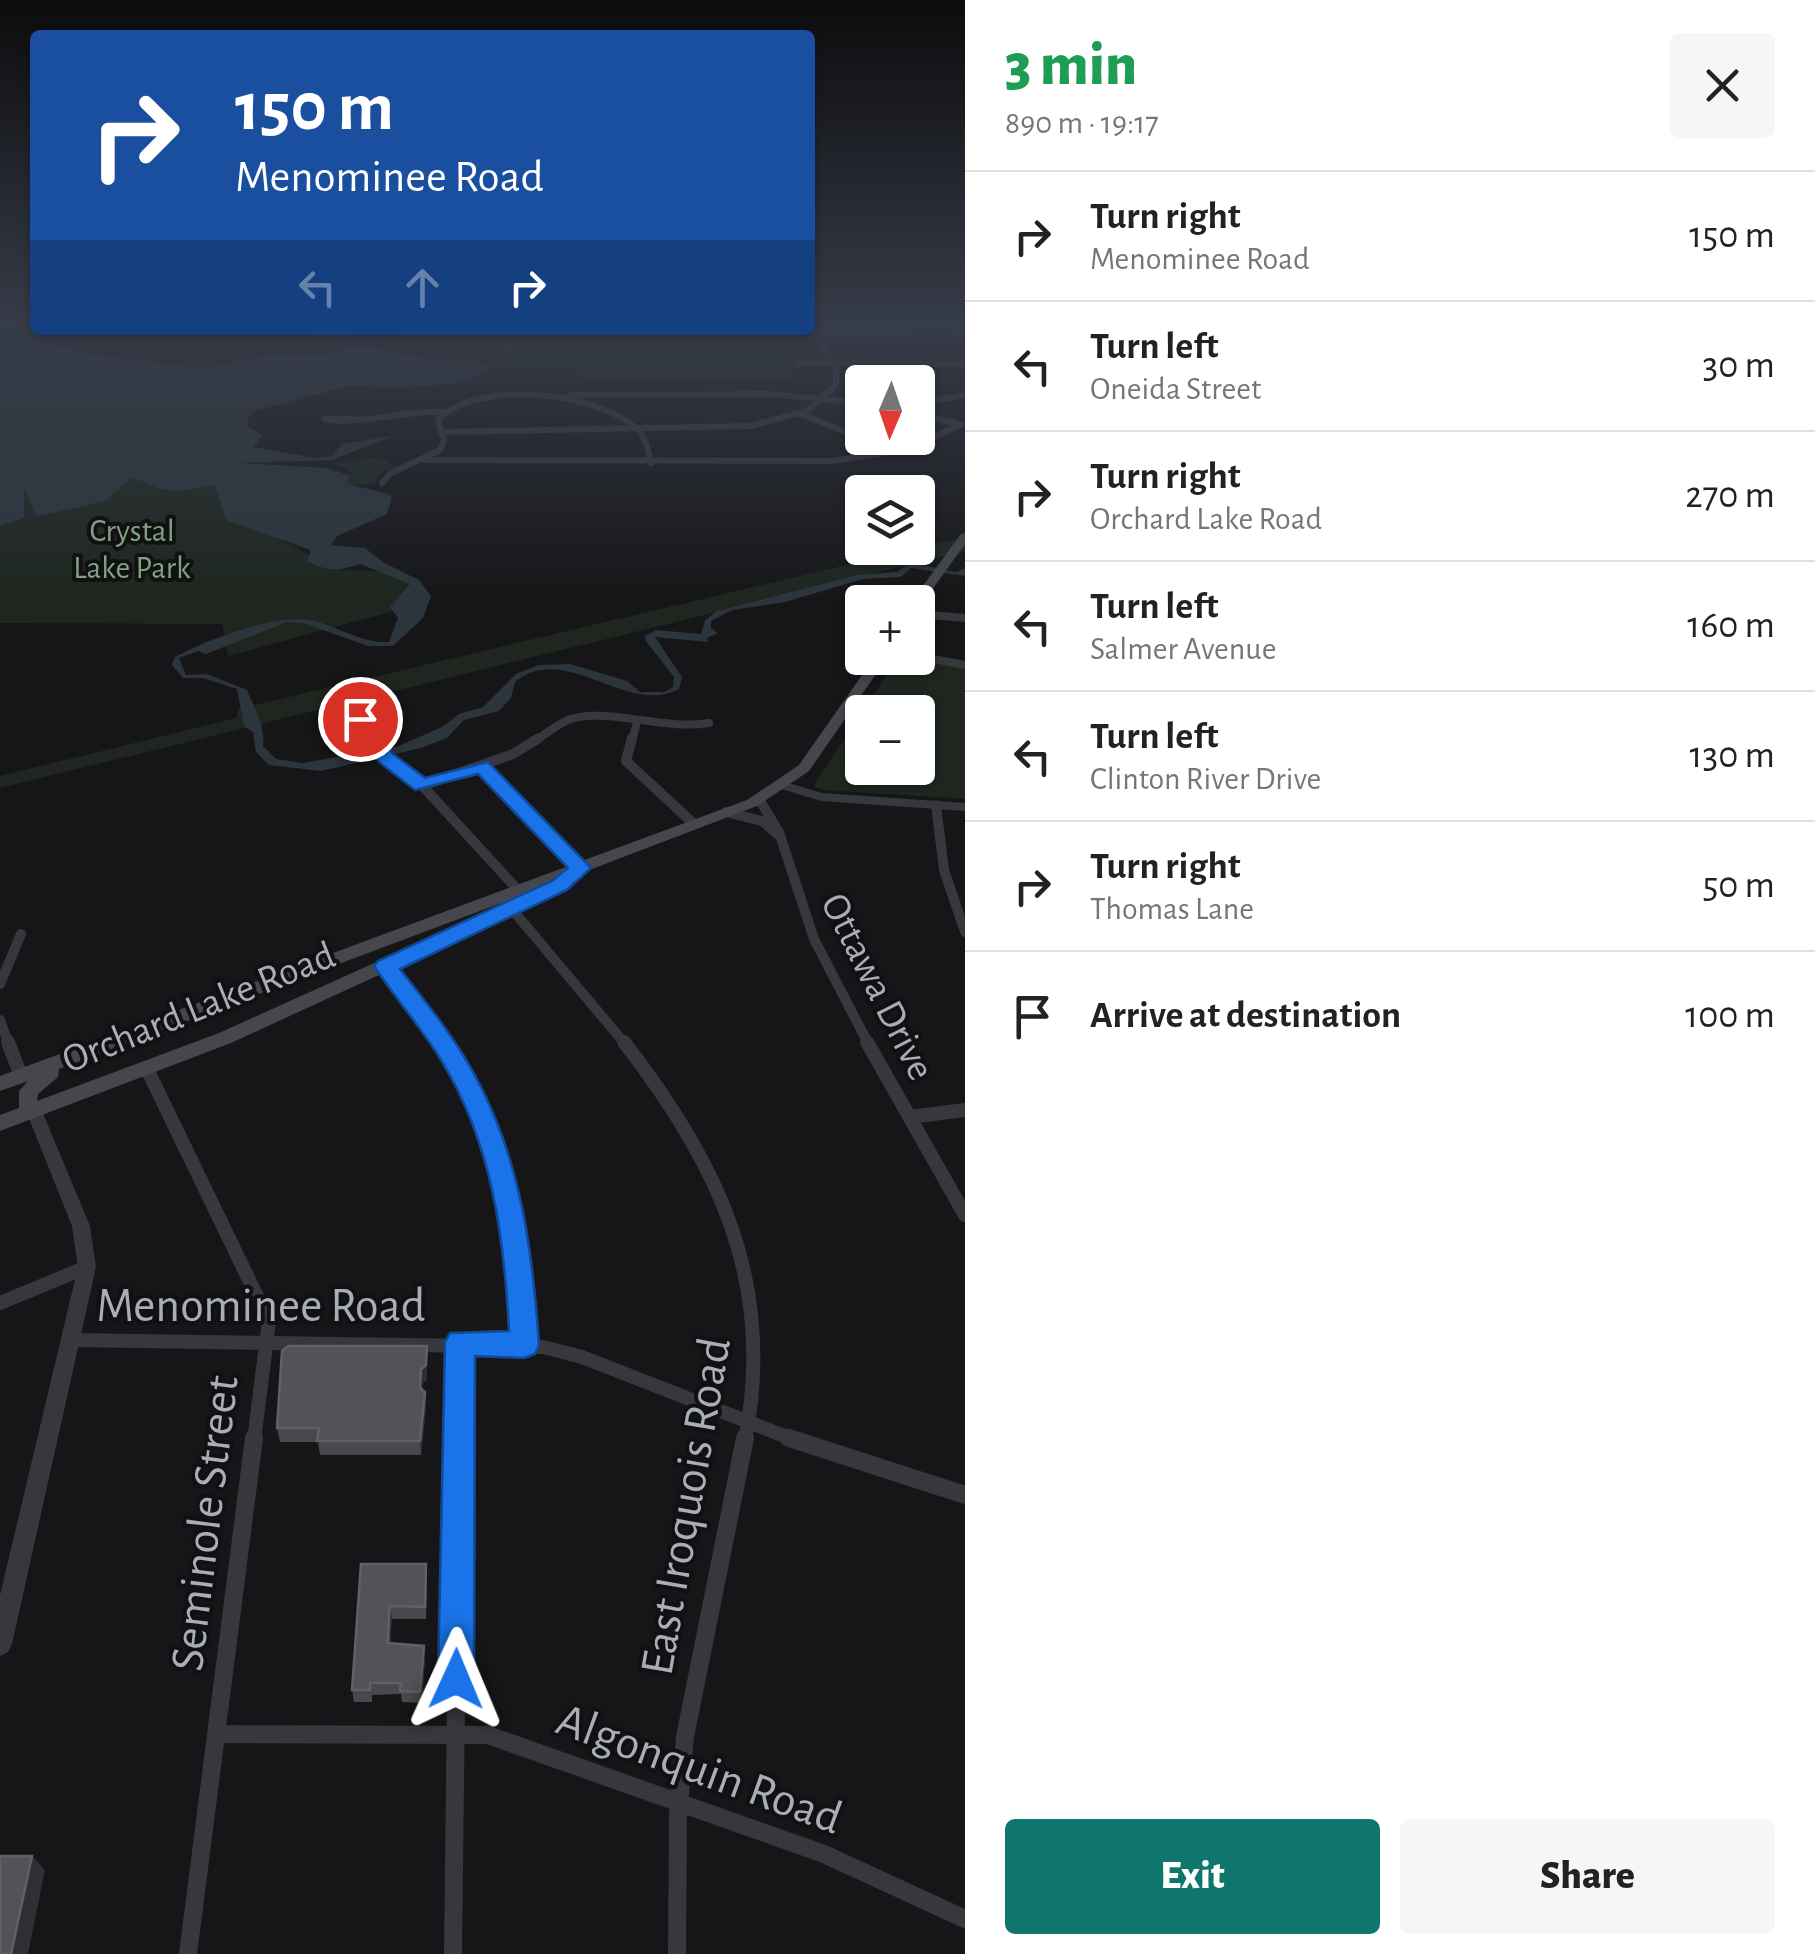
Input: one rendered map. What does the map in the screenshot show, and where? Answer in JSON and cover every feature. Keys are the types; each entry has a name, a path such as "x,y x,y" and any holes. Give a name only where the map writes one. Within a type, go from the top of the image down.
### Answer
{"main road":[{"path":"930,585 960,551 965,536"},
{"name":"Orchard Lake Road","path":"0,1084 759,799 812,758 868,675"},
{"name":"Orchard Lake Road","path":"0,1123 146,1069 386,966 560,886 580,868"},
{"path":"422,928 432,945"},
{"path":"146,1069 154,1058 228,1028 237,1010 215,1006"},
{"path":"34,1111 27,1098 40,1078 169,1028 180,1019"}],"street":[{"path":"354,419 365,417"},
{"path":"382,482 393,472 425,460 442,447 440,417"},
{"path":"618,417 635,427 645,440 652,463"},
{"path":"442,432 742,426 785,417"},
{"path":"808,417 845,432"},
{"path":"935,419 962,426"},
{"path":"935,438 962,426"},
{"path":"425,460 834,461 870,455"},
{"path":"935,615 965,618"},
{"path":"935,659 965,665"},
{"path":"350,697 386,758 422,786 516,888"},
{"path":"422,786 522,750 570,719 599,716 681,728 709,722"},
{"path":"637,722 626,761 694,824"},
{"path":"482,766 580,868"},
{"path":"782,785 821,797 965,807"},
{"name":"Ottawa Drive","path":"759,799 774,815 797,897 832,982 965,1216"},
{"path":"936,805 944,870 965,932"},
{"path":"726,812 762,821 777,834"},
{"name":"East Iroquois Road","path":"511,908 600,1009 648,1071 727,1206 747,1262 756,1315 756,1375 749,1424 696,1668 679,1802 677,1954"},
{"path":"0,984 20,934"},
{"path":"386,966 450,1054 494,1143 516,1231 524,1345"},
{"path":"0,1020 21,1076"},
{"name":"Seminole Street","path":"146,1069 267,1312 268,1342 188,1954"},
{"path":"910,1117 965,1110"},
{"path":"0,1644 87,1266 81,1226 34,1111"},
{"path":"0,1303 87,1266"},
{"name":"Menominee Road","path":"71,1340 524,1345 582,1357 749,1424 965,1495"},
{"path":"453,1954 460,1342"},
{"name":"Algonquin Road","path":"216,1734 456,1732 520,1744 840,1861 965,1918"}],"green space":[{"name":"Crystal Lake Park","path":"379,457 395,466 383,471 374,484 353,484 346,509 284,510 276,538 337,569 404,574 427,602 228,656 222,624 0,623 0,524 18,485 125,473 330,484 352,473 335,463"},
{"path":"965,537 965,551 935,558 935,544"},
{"path":"847,565 908,565 0,788 0,776 236,718 238,709"},
{"path":"935,664 965,668 965,799 824,790 813,786 845,738 845,785 935,785 935,695 873,695 887,675 935,675"}],"shaded area":[{"path":"0,417 248,417 248,427 263,435 253,447 315,458 332,456 342,444 393,436 332,460 241,463 326,468 349,475 347,484 389,494 392,498 387,514 337,536 331,545 365,548 419,580 431,596 423,618 393,646 368,646 304,623 287,622 206,654 199,651 179,658 186,675 207,674 247,690 261,724 263,746 276,759 303,763 399,746 442,727 459,714 483,707 516,674 539,665 570,664 627,681 640,692 664,692 673,687 674,677 645,636 656,630 701,634 705,620 717,611 858,575 897,572 907,565 956,572 965,568 965,576 911,568 901,577 863,579 785,602 732,610 711,621 711,628 718,633 707,638 708,642 655,637 682,677 679,689 659,695 638,694 575,673 534,671 515,682 511,698 499,711 464,720 447,738 421,748 321,771 269,765 256,752 253,732 244,726 237,689 203,678 183,678 172,665 175,657 224,635 283,620 315,621 360,638 389,642 398,618 390,607 410,584 360,564 340,569 321,567 307,561 311,550 226,520 215,485 169,490 132,478 105,501 40,516 35,515 24,488 24,518 0,526"}],"building":[{"path":"288,1346 427,1346 426,1365 421,1369 420,1388 425,1392 420,1441 317,1441 319,1428 277,1428 282,1351"},
{"path":"361,1564 426,1564 425,1607 390,1606 389,1614 388,1643 424,1646 420,1692 400,1691 401,1683 370,1683 370,1690 352,1690"},
{"path":"0,1856 32,1856 11,1954 0,1954"}],"route":[{"path":"360,719 386,758 422,786 482,766 580,868 560,886 386,966 450,1054 483,1116 502,1166 519,1250 524,1345 460,1342 456,1679"}]}
